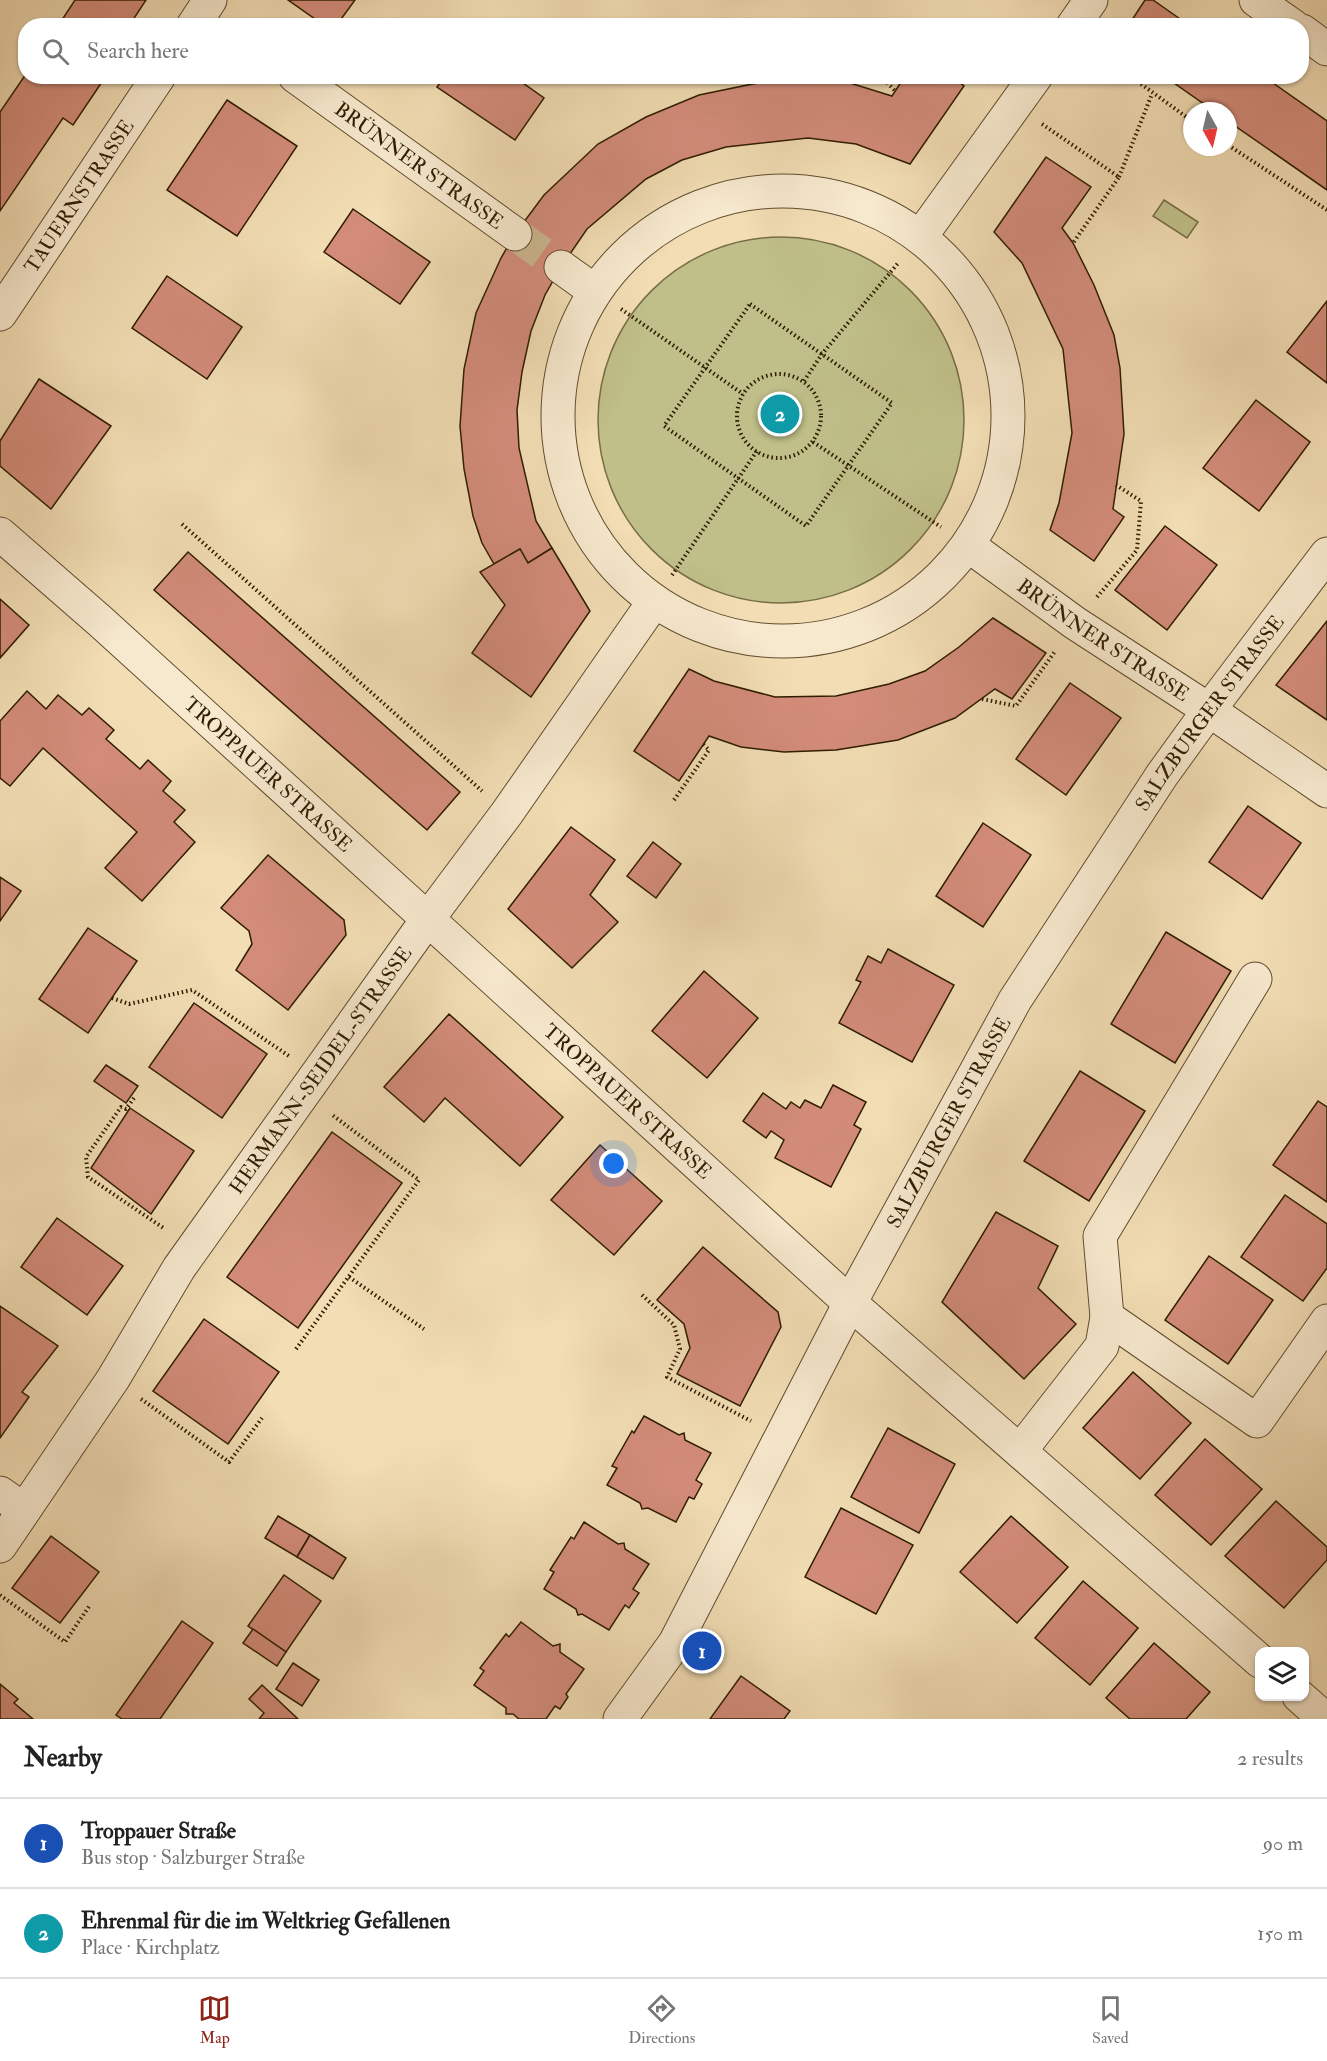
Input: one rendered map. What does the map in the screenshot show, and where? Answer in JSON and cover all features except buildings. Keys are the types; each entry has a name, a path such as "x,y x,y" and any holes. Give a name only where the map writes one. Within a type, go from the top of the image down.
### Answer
{"street":[{"path":"1079,18 1091,0"},
{"path":"1256,0 1282,18"},
{"path":"1309,36 1327,49"},
{"name":"TAUERNSTRASSE","path":"0,314 154,84"},
{"name":"BRÜNNER STRASSE","path":"305,84 515,234"},
{"path":"921,236 1030,84"},
{"path":"782,189 856,201 921,236 969,286 984,316 999,347 1010,416 1000,484 969,546 920,596 857,630 787,643 717,633 653,603 602,554 568,492 555,423 564,354 593,290 644,236 710,201 782,189"},
{"path":"561,267 593,290"},
{"name":"TROPPAUER STRASSE","path":"0,534 109,629 850,1303 1255,1657"},
{"name":"BRÜNNER STRASSE","path":"969,546 1076,623 1327,791"},
{"name":"SALZBURGER STRASSE","path":"620,1719 675,1642 850,1303 1015,1000 1162,775 1327,554"},
{"name":"HERMANN-SEIDEL-STRASSE","path":"0,1546 12,1502 113,1379 192,1248 427,920 507,813 653,603"},
{"path":"1020,1451 1101,1346 1107,1317 1100,1236 1256,979"},
{"path":"1107,1317 1257,1421 1327,1321"},
{"path":"1305,1701 1325,1719"}],"path":[{"path":"888,84 895,91"},
{"path":"1140,84 1183,115"},
{"path":"1073,243 1119,177 1152,94"},
{"path":"1016,105 1119,177"},
{"path":"1237,150 1327,210"},
{"path":"804,381 822,354 921,236"},
{"path":"593,290 743,394"},
{"path":"750,304 892,403 806,526 664,426 706,367 750,304"},
{"path":"784,374 804,381 816,397 822,416 813,442 792,456 768,456 757,451 747,443 740,432 737,418 738,406 743,394 752,383 764,376 784,374"},
{"path":"813,442 969,546"},
{"path":"653,603 757,451"},
{"path":"982,699 1016,706 1076,623 1137,550 1141,501 1116,484"},
{"path":"182,524 507,813"},
{"path":"674,800 709,750 704,744"},
{"path":"112,998 129,1004 192,990 316,1075"},
{"path":"134,1098 126,1109 121,1107 86,1157 88,1177 192,1248"},
{"path":"296,1349 419,1180 342,1121"},
{"path":"349,1277 424,1329"},
{"path":"642,1295 674,1325 680,1349 667,1377 781,1438"},
{"path":"113,1379 229,1462 262,1418"},
{"path":"0,1595 65,1642 90,1605"}],"shaded area":[{"path":"1164,200 1198,222 1187,238 1153,216"},
{"path":"781,237 817,240 851,251 883,268 910,291 933,318 950,350 961,384 964,420 961,456 950,490 933,522 910,549 883,572 851,589 817,600 781,603 745,600 711,589 679,572 652,549 629,522 612,490 601,456 598,420 601,384 612,350 629,318 652,291 679,268 711,251 745,240"}],"tunnel":[{"path":"515,234 561,267"}],"place":[{"name":"Ehrenmal für die im Weltkrieg Gefallenen","path":"780,414"},
{"name":"Troppauer Straße","path":"702,1651"}]}
